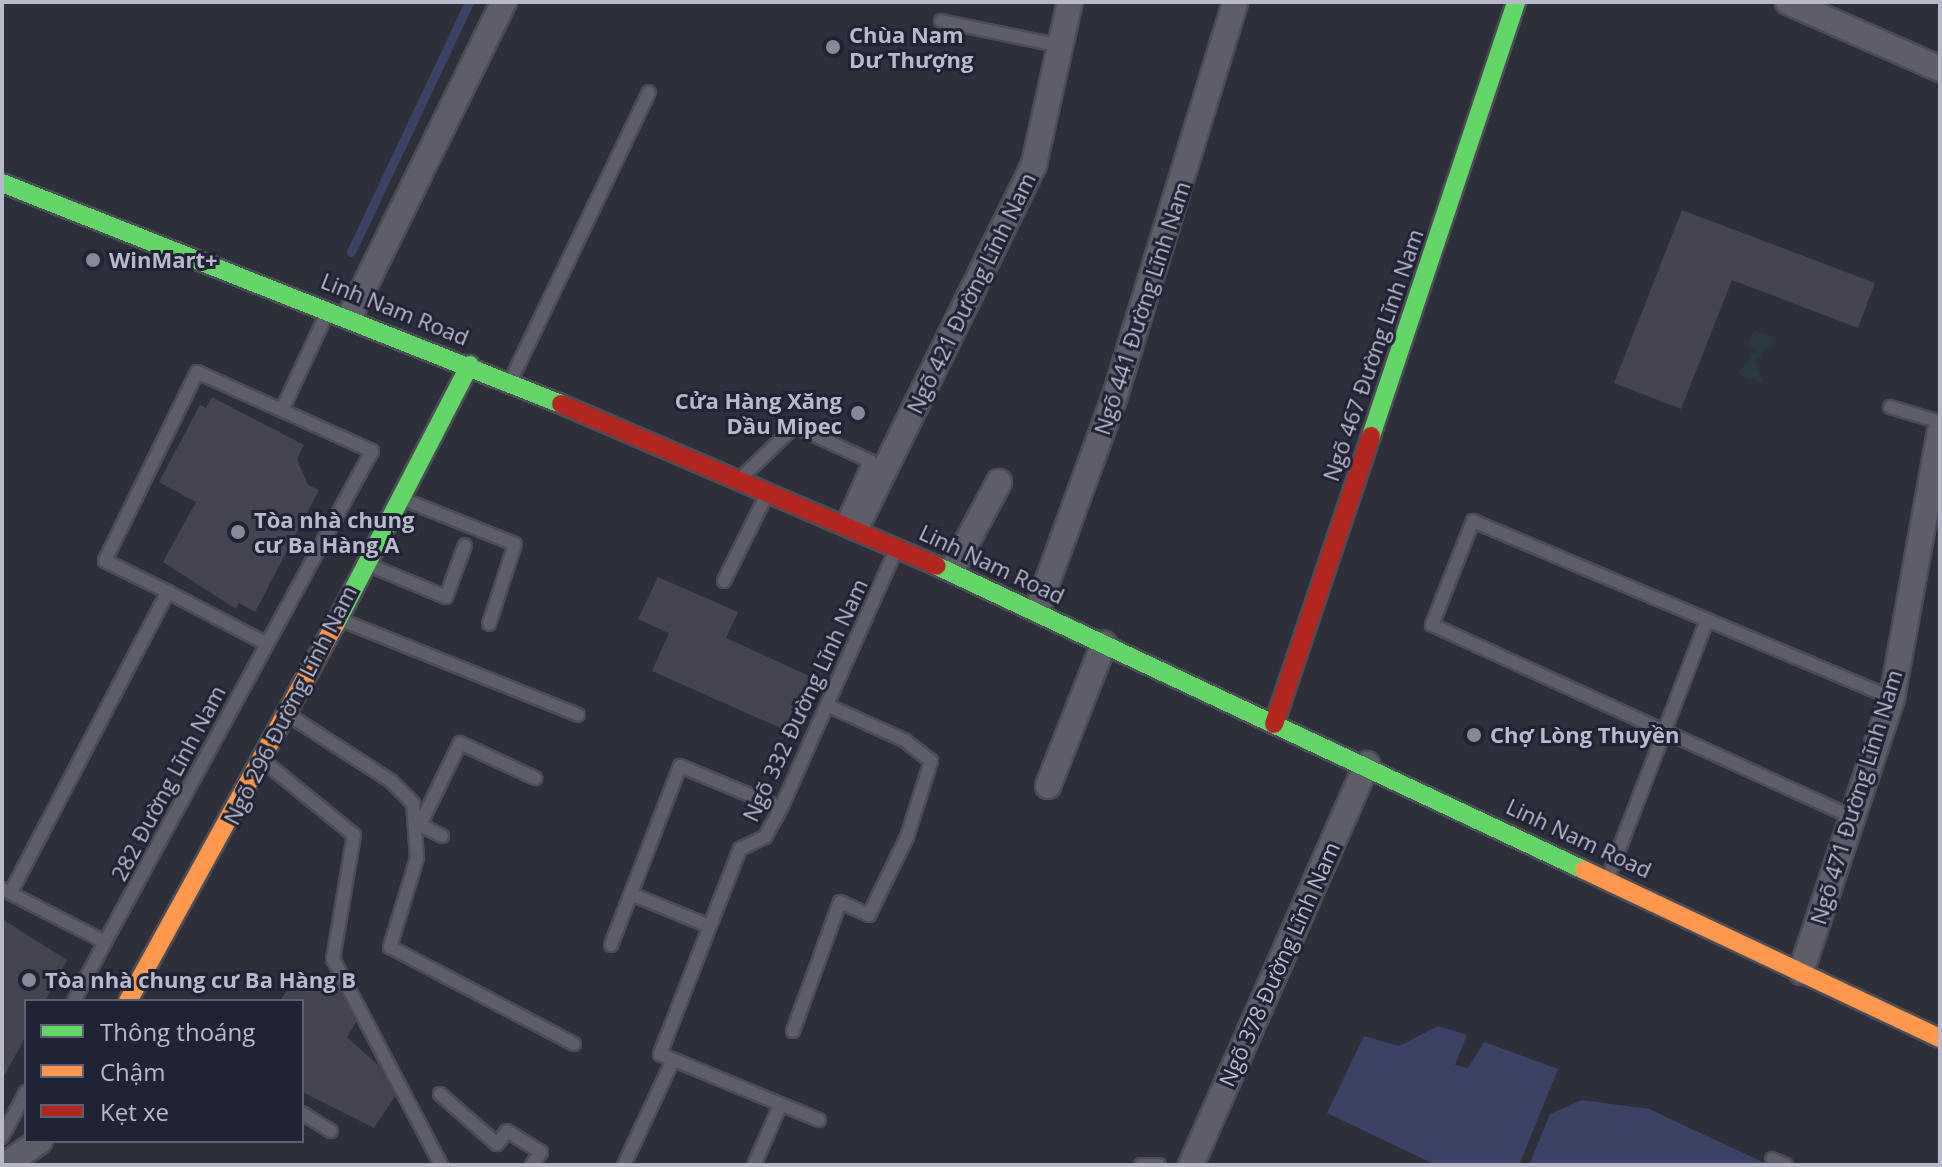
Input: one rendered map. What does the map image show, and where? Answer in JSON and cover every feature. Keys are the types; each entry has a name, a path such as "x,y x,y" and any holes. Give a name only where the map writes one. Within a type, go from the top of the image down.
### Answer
{"main road":[{"name":"Ngõ 467 Đường Lĩnh Nam","path":"1274,724 1516,2"},
{"name":"Linh Nam Road","path":"2,183 340,312 952,570 1274,724 1367,764 1608,878 1940,1038"},
{"name":"Ngõ 296 Đường Lĩnh Nam","path":"129,999 289,715 363,562 470,365"}],"street":[{"path":"340,312 504,2"},
{"name":"Ngõ 421 Đường Lĩnh Nam","path":"849,525 1034,164 1070,2"},
{"name":"Ngõ 441 Đường Lĩnh Nam","path":"1037,610 1114,399 1235,2"},
{"path":"1788,2 1940,69"},
{"name":"Ngõ 471 Đường Lĩnh Nam","path":"1801,972 1892,698 1940,432"},
{"path":"952,570 999,482"},
{"path":"1048,786 1104,644"},
{"name":"Ngõ 378 Đường Lĩnh Nam","path":"1191,1165 1367,764"},
{"path":"10,1164 37,1143"}],"lane":[{"path":"941,21 1062,46"},
{"path":"510,383 649,92"},
{"path":"282,410 340,312"},
{"name":"282 Đường Lĩnh Nam","path":"75,999 265,643 372,451 197,372 105,561 265,643"},
{"path":"1890,407 1940,422"},
{"path":"739,480 795,426 870,461 849,525"},
{"path":"724,581 767,492"},
{"path":"398,497 515,544 489,624"},
{"path":"1854,818 1432,625 1473,521 1706,623 1892,698"},
{"path":"363,562 446,597 465,545"},
{"name":"Ngõ 332 Đường Lĩnh Nam","path":"673,1060 660,1054 740,849 765,837 781,808 829,706 897,546"},
{"path":"105,942 6,890 168,592"},
{"path":"338,619 578,715"},
{"path":"1608,878 1706,623"},
{"path":"793,1031 840,902 869,915 907,837 931,761 904,740 829,706"},
{"path":"289,715 391,781 413,803 420,825 442,836"},
{"path":"535,778 460,743 420,825 390,947 574,1044"},
{"path":"263,761 354,835 333,959 441,1165"},
{"path":"611,945 680,766 781,808"},
{"path":"631,894 709,926"},
{"path":"624,1165 673,1060 779,1108 819,1120"},
{"path":"440,1094 497,1144 507,1131 541,1152 532,1165"},
{"path":"2,1137 24,1096"},
{"path":"754,1165 779,1108"},
{"path":"304,1114 331,1131"},
{"path":"1772,1159 1786,1165"},
{"path":"1141,1165 1159,1165"}],"shaded area":[{"path":"1754,330 1776,339 1756,360 1763,383 1737,374 1756,350 1748,345"}],"water":[{"path":"1438,1026 1467,1035 1455,1065 1468,1068 1484,1042 1558,1069 1519,1165 1436,1165 1327,1113 1364,1036 1399,1046"},
{"path":"1582,1100 1649,1109 1769,1165 1529,1165 1550,1114"}],"building":[{"path":"1682,210 1875,283 1858,328 1732,280 1681,409 1614,383"},
{"name":"Tòa nhà chung cư Ba Hàng A","path":"212,397 304,445 297,459 308,485 319,490 255,612 239,603 236,609 163,562 196,502 159,482 200,405 206,408"},
{"path":"658,577 738,612 726,638 818,680 794,734 652,671 669,633 638,619"},
{"name":"Tòa nhà chung cư Ba Hàng B","path":"2,919 67,960 46,999 24,999 24,1040 2,1080"},
{"path":"300,971 340,991 356,1022 347,1037 379,1066 395,1096 374,1128 304,1093 304,999 281,999"}],"waterway":[{"path":"351,252 469,2"}],"traffic: fast":[{"path":"1371,436 1516,2"},
{"path":"2,183 561,404"},
{"path":"335,625 470,365"},
{"path":"937,566 1584,870"}],"traffic: slow":[{"path":"129,999 335,625"},
{"path":"1584,870 1940,1038"}],"traffic: jam":[{"path":"561,404 937,566"},
{"path":"1274,724 1371,436"}],"place":[{"name":"Chùa Nam Dư Thượng","path":"833,47"},
{"name":"WinMart+","path":"93,260"},
{"name":"Cửa Hàng Xăng Dầu Mipec","path":"858,413"},
{"name":"Tòa nhà chung cư Ba Hàng A","path":"238,532"},
{"name":"Chợ Lòng Thuyền","path":"1474,735"},
{"name":"Tòa nhà chung cư Ba Hàng B","path":"29,980"}]}
